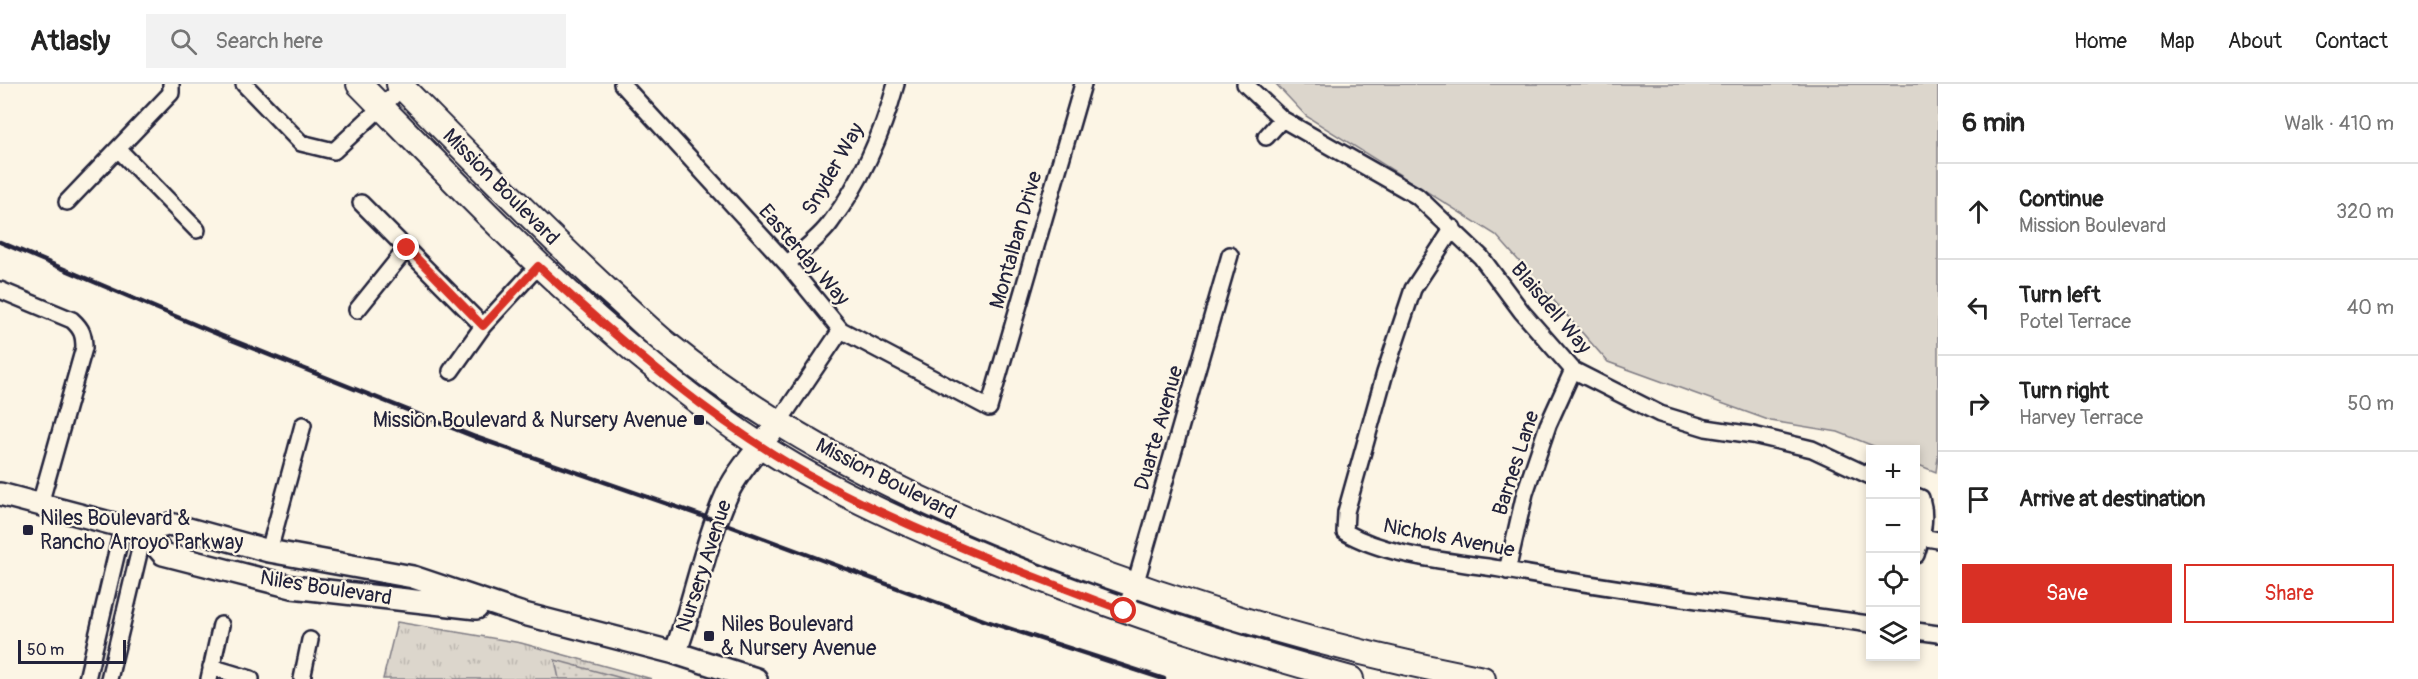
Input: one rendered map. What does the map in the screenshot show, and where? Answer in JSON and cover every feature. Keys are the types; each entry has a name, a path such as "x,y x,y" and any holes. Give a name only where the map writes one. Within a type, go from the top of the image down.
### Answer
{"main road":[{"name":"Mission Boulevard","path":"359,84 538,266 655,368 721,419 826,484 890,515 1007,566 1124,611 1292,664 1351,679"},
{"name":"Mission Boulevard","path":"402,85 560,247 666,343 738,397 836,456 939,508 1014,540 1135,585 1294,635 1372,656 1483,679"},
{"name":"Nursery Avenue","path":"675,653 703,559 729,490 779,422"},
{"path":"0,494 144,532"},
{"name":"Niles Boulevard","path":"520,613 292,588 163,554 144,532 170,524 269,551 413,577 520,613 675,653 756,679"}],"street":[{"path":"244,84 301,143 334,151 382,107 402,85"},
{"name":"Easterday Way","path":"622,84 787,264 841,330 989,408"},
{"name":"Snyder Way","path":"787,264 830,224 860,173 887,116 896,84"},
{"name":"Montalban Drive","path":"989,408 1083,84"},
{"name":"Blaisdell Way","path":"1245,84 1282,119 1417,196 1481,257 1522,312 1573,370 1660,414 1706,428 1754,435 1812,449 1866,474"},
{"path":"67,201 118,149 171,88"},
{"path":"1266,137 1282,119"},
{"path":"118,149 197,230"},
{"path":"361,203 483,326"},
{"name":"Nichols Avenue","path":"1453,228 1413,289 1376,405 1346,512 1345,532 1363,542 1422,556 1507,571 1619,590 1866,623"},
{"path":"357,310 407,248"},
{"name":"Duarte Avenue","path":"1124,611 1135,585 1230,255"},
{"path":"451,371 483,326 538,266"},
{"path":"0,290 72,320 80,327 84,336 84,348 40,504"},
{"path":"779,422 841,330"},
{"name":"Barnes Lane","path":"1507,571 1525,493 1548,425 1573,370"},
{"path":"269,551 303,425"},
{"path":"1917,553 1925,511 1920,498"},
{"path":"87,679 123,526"},
{"path":"109,679 144,532"},
{"path":"1921,537 1938,540"},
{"path":"221,626 210,673 251,679"},
{"path":"1920,632 1938,634"},
{"path":"302,679 310,640"}],"green space":[{"path":"1276,84 1938,84 1938,457 1936,472 1920,466 1920,445 1871,445 1838,432 1771,421 1608,362 1496,235 1306,116"},
{"path":"397,622 521,643 652,679 383,679"},
{"path":"555,660 625,679 559,679"}],"railway":[{"path":"0,242 222,336 475,437 717,521 989,622 1164,679"}],"place":[{"name":"Mission Boulevard & Nursery Avenue","path":"699,420"},
{"name":"Niles Boulevard & Rancho Arroyo Parkway","path":"28,530"},
{"name":"Niles Boulevard & Nursery Avenue","path":"709,636"}],"route":[{"path":"407,248 483,326 538,266 595,318 721,419 826,484 951,543 1124,611"}]}
